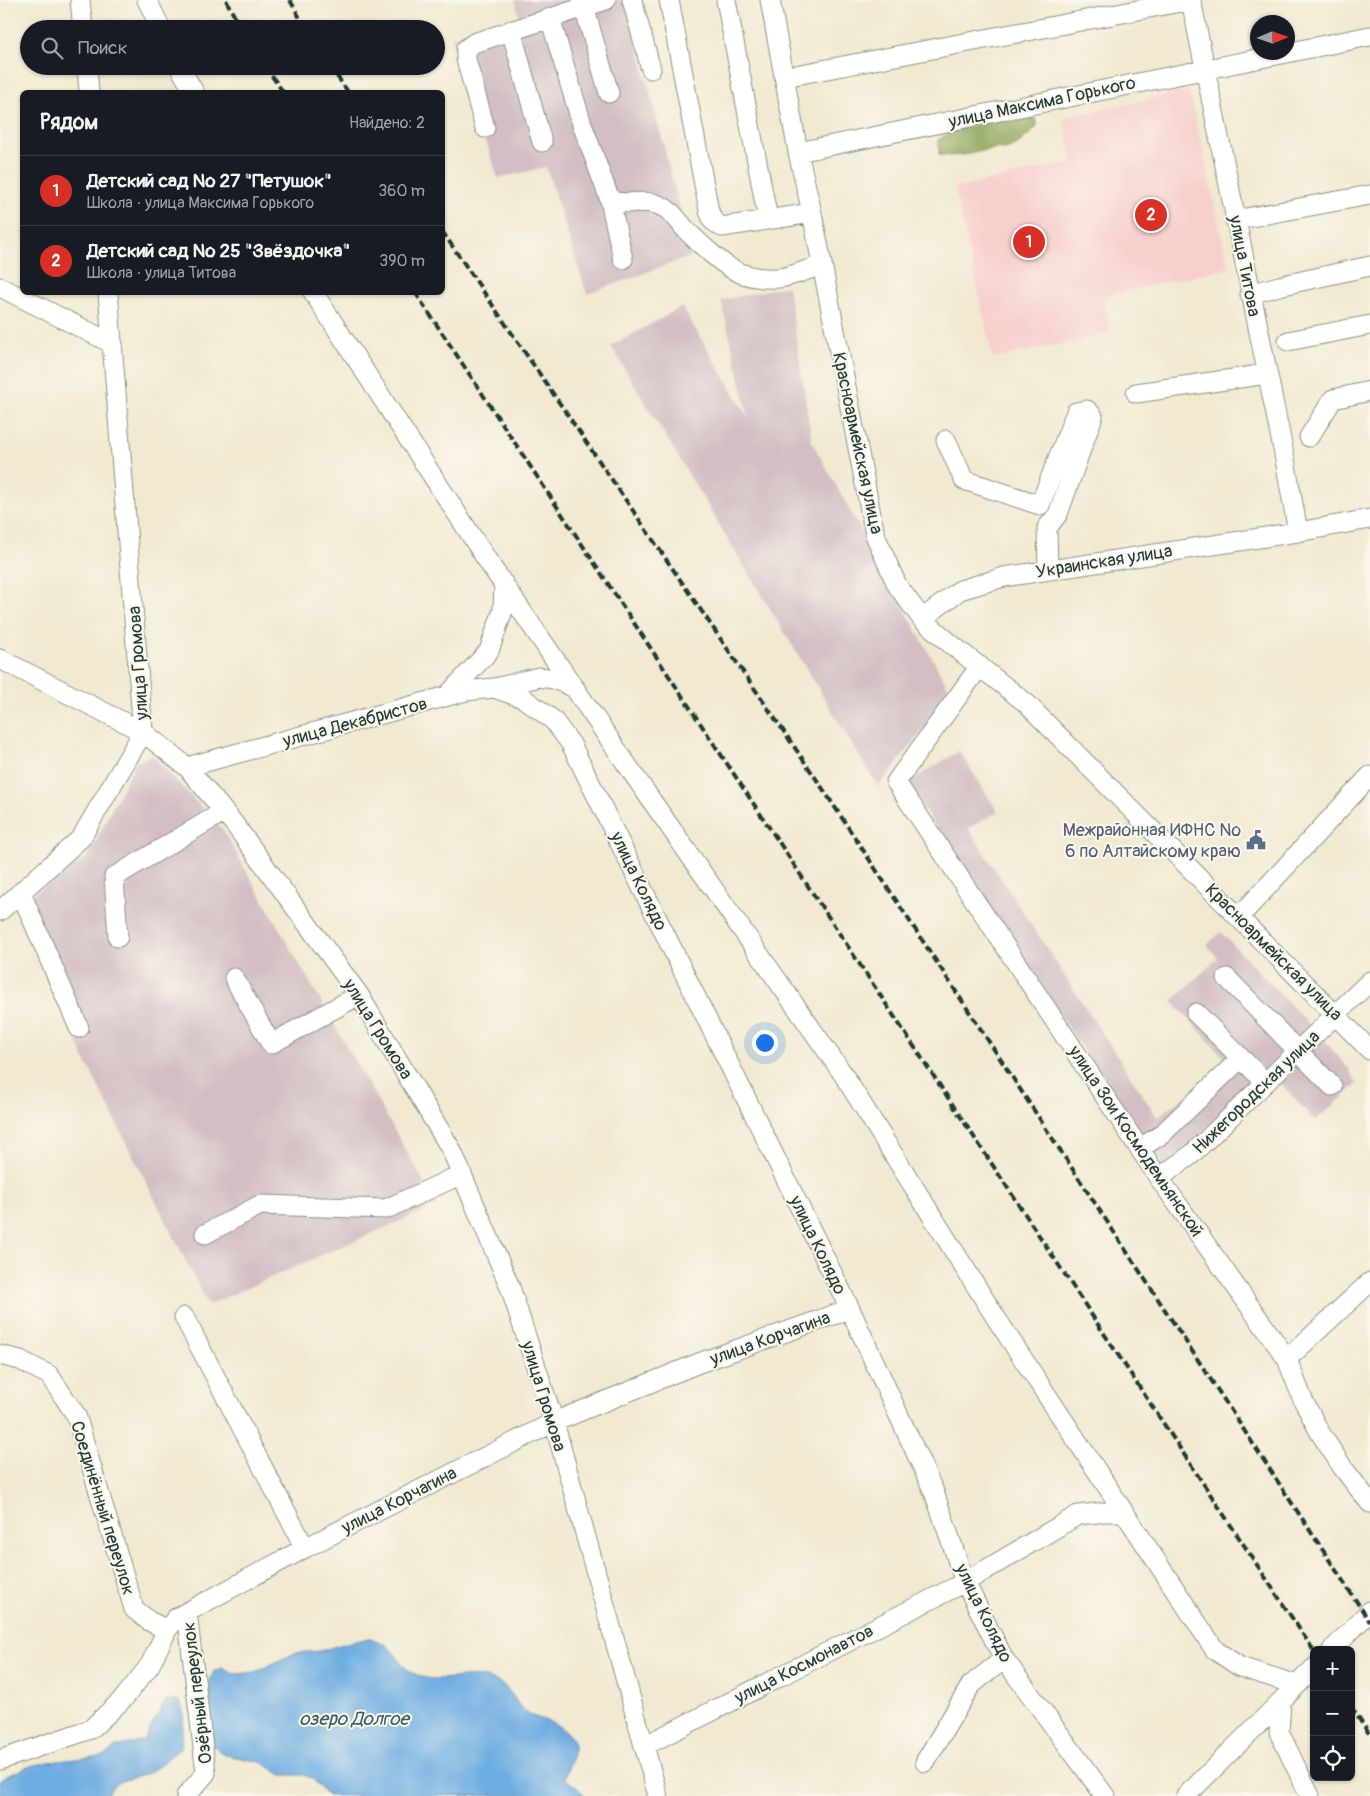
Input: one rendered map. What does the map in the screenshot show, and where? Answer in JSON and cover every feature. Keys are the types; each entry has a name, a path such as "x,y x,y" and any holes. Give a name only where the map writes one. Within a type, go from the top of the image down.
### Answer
{"street":[{"path":"147,0 157,20"},
{"path":"485,128 466,58 466,49 474,43 550,18 583,3 606,0"},
{"path":"632,0 650,69"},
{"path":"669,0 709,210 713,221 722,226 812,213"},
{"path":"726,0 768,219"},
{"name":"Красноармейская улица","path":"770,0 798,152 812,213 875,535 897,585 922,619 1026,703 1370,1050"},
{"path":"785,77 1191,0"},
{"name":"улица Титова","path":"1191,0 1298,532"},
{"path":"583,3 609,93"},
{"path":"550,18 582,124 610,200 623,259"},
{"path":"511,30 542,142"},
{"name":"улица Максима Горького","path":"798,152 1370,36"},
{"path":"88,75 89,90"},
{"path":"184,75 193,90"},
{"path":"1235,220 1370,195"},
{"path":"610,200 620,204 644,202 658,205 676,215 688,231 712,254 736,271 758,277 779,278 822,265"},
{"path":"1250,294 1370,266"},
{"path":"0,287 113,344"},
{"name":"улица Громова","path":"108,295 143,732 187,767 224,812 359,996 452,1148 510,1287 554,1422 658,1796"},
{"path":"316,295 504,584 841,1072 996,1318 1214,1650 1240,1667 1297,1685"},
{"path":"1288,342 1370,325"},
{"path":"1136,393 1267,374"},
{"path":"1309,437 1333,399 1370,391"},
{"path":"1047,528 1058,514 1092,416 1087,410 1076,412 1040,505 1047,528 1048,570"},
{"path":"946,440 964,480 1040,505"},
{"name":"Украинская улица","path":"922,619 960,590 1004,577 1298,532 1370,519"},
{"path":"447,697 489,651 503,610 504,584"},
{"path":"0,659 143,732 80,838 0,911"},
{"name":"улица Зои Космодемьянской","path":"980,666 896,782 1159,1178 1287,1359 1303,1400 1319,1431 1343,1468 1370,1503"},
{"path":"494,688 539,677 554,679 575,688"},
{"name":"улица Декабристов","path":"187,767 466,692 494,688 524,698"},
{"name":"улица Колядо","path":"524,698 552,720 571,744 850,1309 934,1492 964,1582 1004,1659 1105,1796"},
{"path":"1239,918 1370,776"},
{"path":"118,937 114,876 224,812"},
{"path":"21,893 79,1028"},
{"path":"234,978 271,1044 359,996"},
{"path":"1227,978 1332,1086"},
{"name":"Нижегородская улица","path":"1159,1178 1191,1155 1370,981"},
{"path":"1196,1013 1265,1082"},
{"path":"1140,1148 1161,1135 1241,1058"},
{"path":"205,1234 260,1205 386,1209 462,1174"},
{"path":"1287,1359 1370,1282"},
{"name":"улица Корчагина","path":"0,1760 91,1729 124,1698 150,1665 167,1630 176,1618 305,1548 554,1422 699,1363 850,1309"},
{"path":"184,1316 305,1548"},
{"name":"Соединённый переулок","path":"0,1355 20,1360 49,1375 76,1415 134,1609 149,1621 167,1630"},
{"name":"улица Космонавтов","path":"644,1746 964,1582 1078,1515 1124,1512"},
{"name":"Озёрный переулок","path":"186,1796 206,1773 187,1612"},
{"path":"1336,1646 1370,1612"},
{"path":"925,1762 971,1685 1004,1659"},
{"path":"1186,1796 1310,1672"},
{"path":"1281,1701 1279,1732 1310,1796"}],"shaded area":[{"path":"515,0 626,0 692,256 587,294 546,167 498,178 452,37 520,21"},
{"path":"1189,90 1229,268 1103,296 1111,333 993,359 955,188 1073,162 1063,118"},
{"path":"788,286 812,442 952,694 878,787 611,346 682,307 749,418 721,300"},
{"path":"959,751 998,812 968,828 1157,1117 1230,1064 1172,1001 1218,958 1207,945 1221,932 1324,1040 1349,1069 1357,1084 1315,1121 1267,1070 1165,1167 1140,1136 907,783"},
{"path":"152,755 223,830 437,1205 208,1305 84,1058 27,925 27,898 87,858 135,763"}],"green space":[{"path":"1030,117 1037,120 1037,127 1013,147 960,155 939,155 938,140 957,128 1000,120 1016,121"}],"water":[{"name":"озеро Долгое","path":"370,1639 386,1645 404,1666 425,1678 441,1679 474,1676 493,1680 504,1686 525,1712 551,1722 570,1737 574,1743 574,1749 565,1778 584,1795 328,1796 313,1779 304,1775 282,1775 261,1762 226,1755 213,1745 207,1695 214,1671 222,1668 238,1674 255,1672 295,1653 320,1651 353,1641"},
{"path":"166,1700 180,1701 184,1715 181,1748 145,1775 114,1785 108,1796 0,1796 0,1779 30,1766 48,1762 104,1756 116,1747 144,1740"}],"railway":[{"path":"226,0 236,20"},
{"path":"290,0 301,20"},
{"path":"271,75 282,90"},
{"path":"336,75 347,90"},
{"path":"445,235 821,786 1370,1622"},
{"path":"417,295 1311,1646"},
{"path":"1355,1713 1370,1735"}],"place":[{"name":"Детский сад № 25 \"Звёздочка\"","path":"1151,215"},
{"name":"Детский сад № 27 \"Петушок\"","path":"1029,242"},
{"name":"Межрайонная ИФНС № 6 по Алтайскому краю","path":"1256,840"}]}
